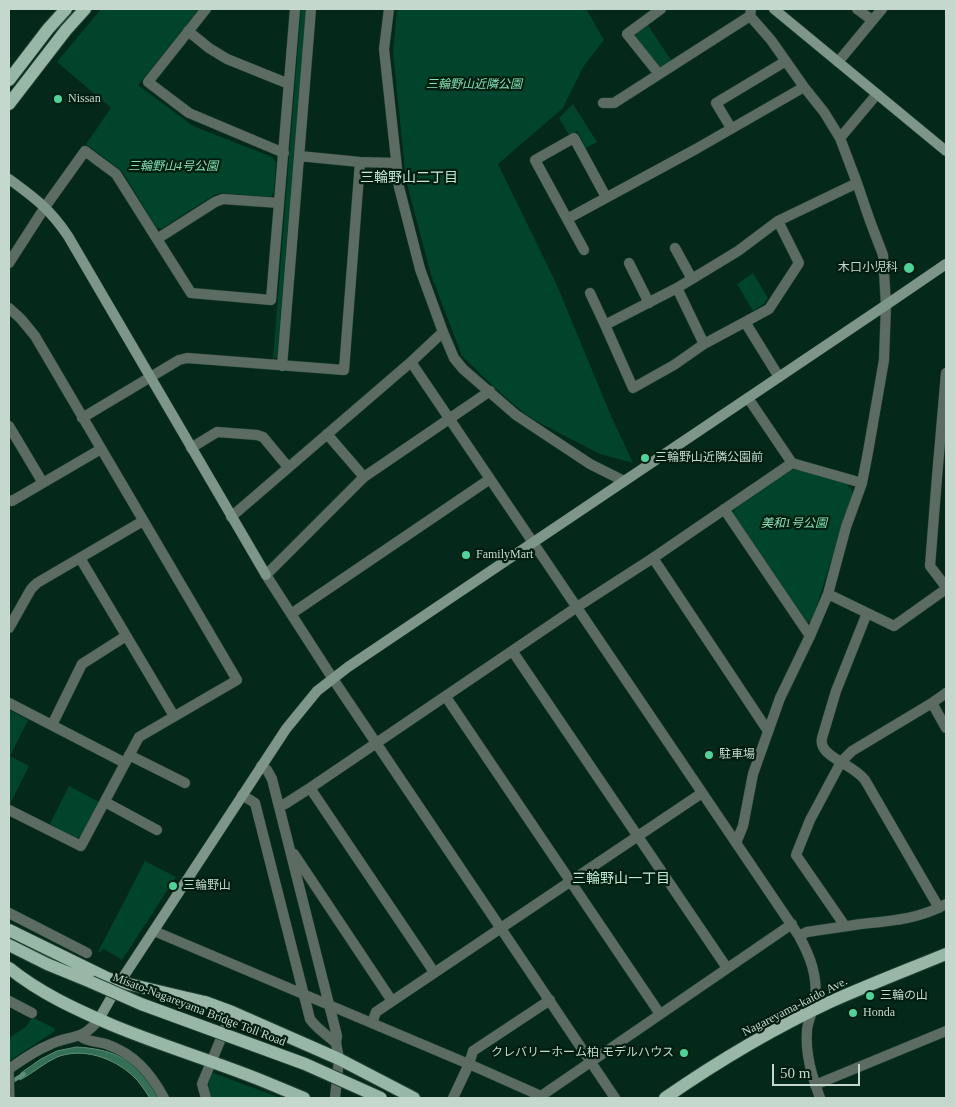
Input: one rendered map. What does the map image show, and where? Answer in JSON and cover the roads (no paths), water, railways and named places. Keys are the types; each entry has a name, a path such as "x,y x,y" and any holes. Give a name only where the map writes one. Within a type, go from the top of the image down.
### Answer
{"main road":[{"path":"9,80 48,29 66,9"},
{"path":"9,104 84,9"},
{"path":"9,930 107,978 205,1002 232,1012 338,1059 414,1098"},
{"name":"Misato-Nagareyama Bridge Toll Road","path":"9,945 47,964 141,1004 305,1064 381,1098"},
{"name":"Nagareyama-kaido Ave.","path":"664,1098 721,1061 829,1002 946,954"},
{"path":"9,968 28,983 50,996 132,1034 258,1079 304,1098"}],"street":[{"path":"206,9 148,82 189,113 284,153"},
{"path":"9,263 45,207 85,151 116,174 191,293 271,300 295,9"},
{"path":"282,366 311,9"},
{"path":"389,9 384,49 399,188 420,269 454,358 463,369 516,415 590,464 624,481"},
{"path":"659,74 628,34 661,9"},
{"path":"774,9 946,151"},
{"path":"857,9 872,20"},
{"path":"838,62 882,9"},
{"path":"603,103 614,103 750,12 824,112 840,138 883,255 886,306 884,360 862,483 846,527 828,594 780,698 752,774 743,826 736,843"},
{"path":"188,31 209,48 227,59 289,84"},
{"path":"731,128 716,103 786,61"},
{"path":"567,219 696,149 804,87"},
{"path":"840,138 877,94"},
{"path":"584,250 535,160 574,138 606,197"},
{"path":"299,156 360,162 396,163"},
{"path":"82,418 179,360 187,358 344,370 360,162"},
{"path":"9,179 36,198 68,236 231,517 290,614 615,1098"},
{"path":"605,326 692,279 738,251 778,221 857,182"},
{"path":"157,239 215,202 223,199 279,203"},
{"path":"590,293 633,388 674,365 704,344 768,309 799,262 778,221"},
{"path":"675,248 692,279"},
{"path":"629,263 649,303"},
{"path":"9,1068 49,1044 64,1038 80,1036 92,1028 261,766 295,717 317,692 348,667 946,264"},
{"path":"677,288 704,344"},
{"path":"9,308 21,319 34,336 237,680 139,737 81,846 9,810"},
{"path":"745,322 779,377"},
{"path":"231,517 411,362 443,332"},
{"path":"411,362 799,936 814,968 815,1001 807,1029 807,1048 809,1063 820,1098"},
{"path":"828,594 894,626 946,588 930,566 946,373"},
{"path":"266,575 364,477 490,391"},
{"path":"748,398 792,463 862,483"},
{"path":"9,426 43,483"},
{"path":"191,448 217,432 257,435 263,437 288,467"},
{"path":"327,434 364,477"},
{"path":"9,500 12,501 100,449"},
{"path":"279,805 285,804 310,788 792,463"},
{"path":"290,614 490,479"},
{"path":"724,509 810,636"},
{"path":"9,628 12,612 37,583 143,521"},
{"path":"80,558 174,716"},
{"path":"653,558 768,731"},
{"path":"799,936 807,932 914,917 943,906 865,780 858,772 825,750 822,745 836,691 867,613"},
{"path":"52,725 82,664 126,636"},
{"path":"513,652 727,968"},
{"path":"845,926 796,855 810,820 846,756 946,693"},
{"path":"446,696 660,1014"},
{"path":"9,703 52,725 185,783"},
{"path":"932,703 946,728"},
{"path":"261,766 267,770 272,779 337,1036 336,1098"},
{"path":"310,788 434,972"},
{"path":"372,1023 376,1012 702,793"},
{"path":"242,795 255,803 310,1019 314,1025 336,1043"},
{"path":"105,802 157,830"},
{"path":"290,849 392,1001"},
{"path":"9,913 87,953"},
{"path":"154,931 541,1096 792,924"},
{"path":"453,1098 473,1051 550,1000"},
{"path":"9,1001 32,1013"},
{"path":"206,1098 202,1084 232,1012"},
{"path":"816,1085 946,1031"},
{"path":"80,1036 126,1053 143,1067 155,1082 164,1098"}],"lane":[{"path":"9,1068 11,1098"}],"waterway":[{"path":"11,1082 24,1074"}],"place":[{"name":"Nissan","path":"58,99"},
{"name":"木口小児科","path":"909,268"},
{"name":"三輪野山近隣公園前","path":"645,458"},
{"name":"FamilyMart","path":"466,555"},
{"name":"駐車場","path":"709,755"},
{"name":"三輪野山","path":"173,886"},
{"name":"三輪の山","path":"870,996"},
{"name":"Honda","path":"853,1013"},
{"name":"クレバリーホーム柏 モデルハウス","path":"684,1053"}],"district":[{"name":"三輪野山二丁目","path":"409,178"},
{"name":"三輪野山一丁目","path":"621,879"}],"park label":[{"name":"三輪野山近隣公園","path":"474,85"},
{"name":"三輪野山4号公園","path":"173,167"},
{"name":"美和1号公園","path":"794,524"}]}
